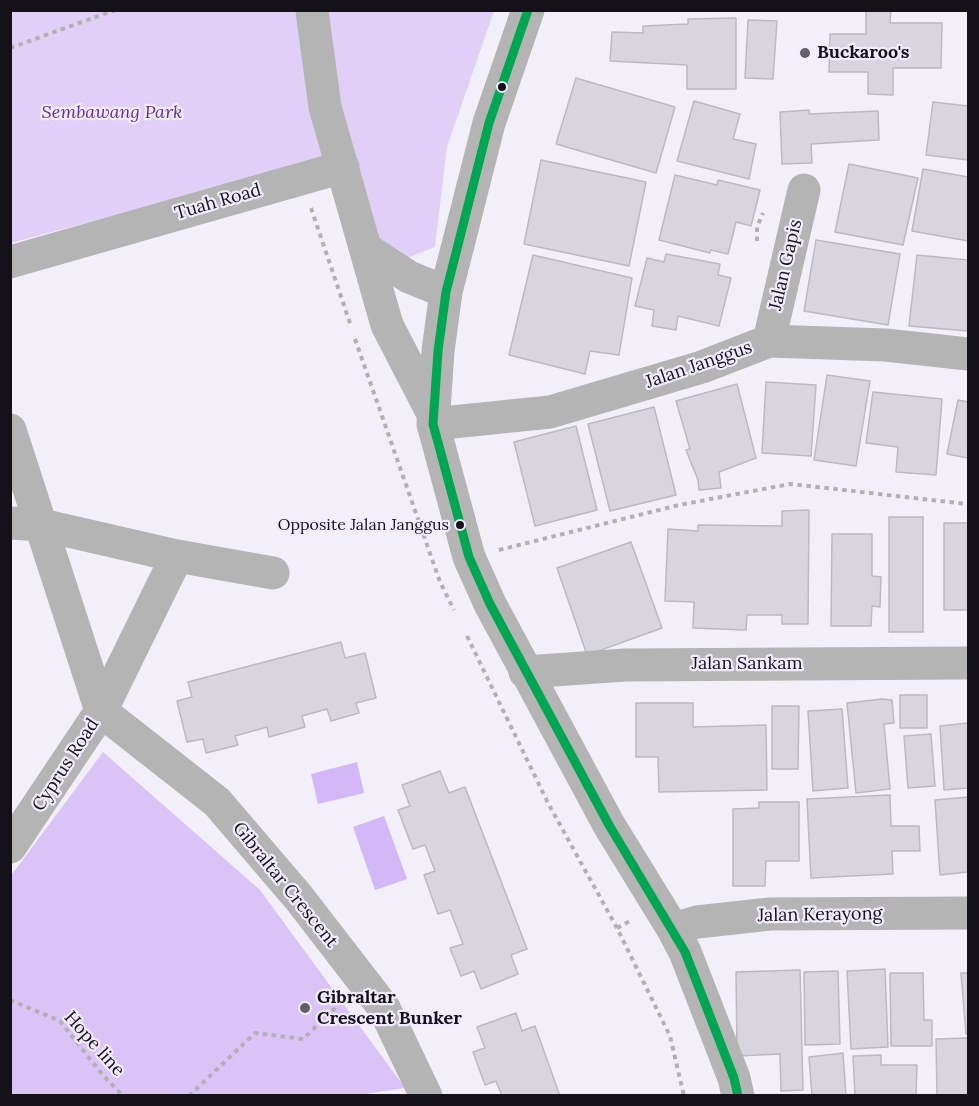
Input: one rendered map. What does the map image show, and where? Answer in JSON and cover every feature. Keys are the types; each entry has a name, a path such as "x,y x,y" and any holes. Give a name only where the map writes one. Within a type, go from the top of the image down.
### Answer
{"street":[{"path":"433,419 446,292 489,123 528,10"},
{"path":"312,11 325,108 387,325 433,419 525,672 609,825 674,929 730,1068 738,1095"},
{"name":"Tuah Road","path":"10,261 343,167"},
{"name":"Jalan Gapis","path":"769,341 803,193"},
{"path":"366,249 409,276 446,292"},
{"name":"Jalan Janggus","path":"433,419 550,412 702,367 769,341 885,345 969,354"},
{"path":"10,430 26,524 101,711"},
{"path":"26,524 177,556 273,573"},
{"path":"101,711 177,556"},
{"name":"Jalan Sankam","path":"525,672 625,665 969,663"},
{"name":"Cyprus Road","path":"10,848 101,711"},
{"name":"Gibraltar Crescent","path":"101,711 217,802 299,898 384,1008 426,1095"},
{"name":"Jalan Kerayong","path":"674,929 698,922 770,914 969,913"}],"path":[{"path":"10,48 115,10"},
{"path":"756,248 758,227 765,209 803,193"},
{"path":"482,550 500,550 679,505 790,484 969,504"},
{"path":"482,550 500,550"},
{"path":"500,550 505,560"},
{"path":"189,1095 255,1033 303,1039 335,1008 346,981 346,960"},
{"name":"Hope line","path":"10,1000 60,1021 101,1073 123,1095"}],"green space":[{"name":"Sembawang Park","path":"11,11 494,11 447,147 435,247 407,258 384,254 352,152 11,243"}],"shaded area":[{"path":"103,752 260,890 405,1088 351,1096 11,1095 10,877"},
{"path":"357,762 364,793 318,804 311,774"},
{"path":"384,816 407,879 375,890 353,827"}],"building":[{"path":"866,10 891,10 890,23 942,23 941,68 893,68 893,95 868,94 868,72 829,72 830,34 866,34"},
{"path":"736,18 736,89 687,89 687,65 610,61 612,32 643,33 643,26 688,24 688,19"},
{"path":"748,20 777,21 773,79 745,78"},
{"path":"576,78 675,107 656,173 556,144"},
{"path":"694,101 740,114 733,139 756,144 749,179 677,161"},
{"path":"933,102 968,106 968,160 926,155"},
{"path":"809,110 809,114 878,111 879,140 811,144 812,163 782,164 780,112"},
{"path":"541,160 646,182 629,266 524,244"},
{"path":"849,164 918,178 903,245 835,232"},
{"path":"923,169 968,177 968,241 912,231"},
{"path":"675,175 717,185 718,180 760,190 751,226 736,222 728,254 711,250 710,253 659,240"},
{"path":"816,240 900,254 888,325 804,311"},
{"path":"666,254 720,264 718,275 731,278 719,326 678,316 676,330 652,326 654,310 635,306 647,258 664,262"},
{"path":"533,255 632,278 619,355 590,351 585,374 509,355"},
{"path":"917,255 968,260 968,331 909,326"},
{"path":"827,375 870,381 856,466 814,460"},
{"path":"766,382 816,385 811,456 762,453"},
{"path":"737,384 756,458 719,472 721,488 699,490 698,480 686,450 690,449 676,401"},
{"path":"873,392 942,399 936,475 896,472 898,447 866,443"},
{"path":"958,400 968,402 968,458 947,454"},
{"path":"654,407 676,495 610,511 588,424"},
{"path":"576,426 597,510 535,526 514,442"},
{"path":"809,510 808,624 782,624 782,615 747,615 746,630 693,628 694,602 665,601 668,529 698,531 698,525 782,526 782,511"},
{"path":"889,517 923,517 923,632 889,632"},
{"path":"944,523 968,523 968,610 944,610"},
{"path":"832,534 872,534 872,576 881,577 880,607 872,606 871,626 831,626"},
{"path":"631,542 662,628 587,655 557,568"},
{"path":"341,642 345,658 365,653 376,698 356,703 359,713 331,721 327,709 302,716 305,727 269,737 267,727 235,736 238,745 206,753 203,739 187,742 177,701 192,697 188,682"},
{"path":"900,695 927,695 927,728 900,728"},
{"path":"892,700 894,723 884,724 890,789 856,793 847,703"},
{"path":"636,703 693,703 693,727 766,725 767,790 659,792 658,757 636,757"},
{"path":"772,706 799,706 798,769 772,769"},
{"path":"842,709 848,788 813,791 808,711"},
{"path":"968,723 968,788 944,790 940,726"},
{"path":"931,734 935,786 908,788 904,736"},
{"path":"440,771 449,793 465,787 527,949 511,955 518,974 481,989 474,971 461,976 450,948 463,944 450,910 438,914 424,875 435,871 425,845 413,849 398,810 410,806 402,785"},
{"path":"890,795 891,826 919,826 920,851 892,851 893,874 811,878 807,799"},
{"path":"968,797 968,872 940,875 935,800"},
{"path":"759,802 799,802 799,861 766,861 765,886 733,886 733,809 759,808"},
{"path":"885,969 888,1047 851,1049 847,971"},
{"path":"800,970 803,1090 781,1091 780,1054 737,1056 736,972"},
{"path":"838,971 840,1044 805,1045 804,972"},
{"path":"890,973 923,973 924,1020 932,1020 932,1046 891,1046"},
{"path":"961,973 968,973 968,1034 966,1034"},
{"path":"516,1013 522,1031 535,1026 560,1096 502,1096 496,1081 485,1085 473,1052 485,1048 477,1027"},
{"path":"968,1038 968,1096 937,1096 936,1039"},
{"path":"843,1053 846,1096 812,1096 809,1057"},
{"path":"881,1055 881,1065 917,1065 916,1096 855,1096 853,1056"}],"transit line":[{"path":"528,10 489,123 446,292 438,351 433,424 469,557 490,604 609,825 685,952 734,1078 738,1096"}],"place":[{"name":"Buckaroo's","path":"805,53"},
{"name":"Opposite Jalan Janggus","path":"460,525"},
{"name":"Gibraltar Crescent Bunker","path":"305,1008"}]}
